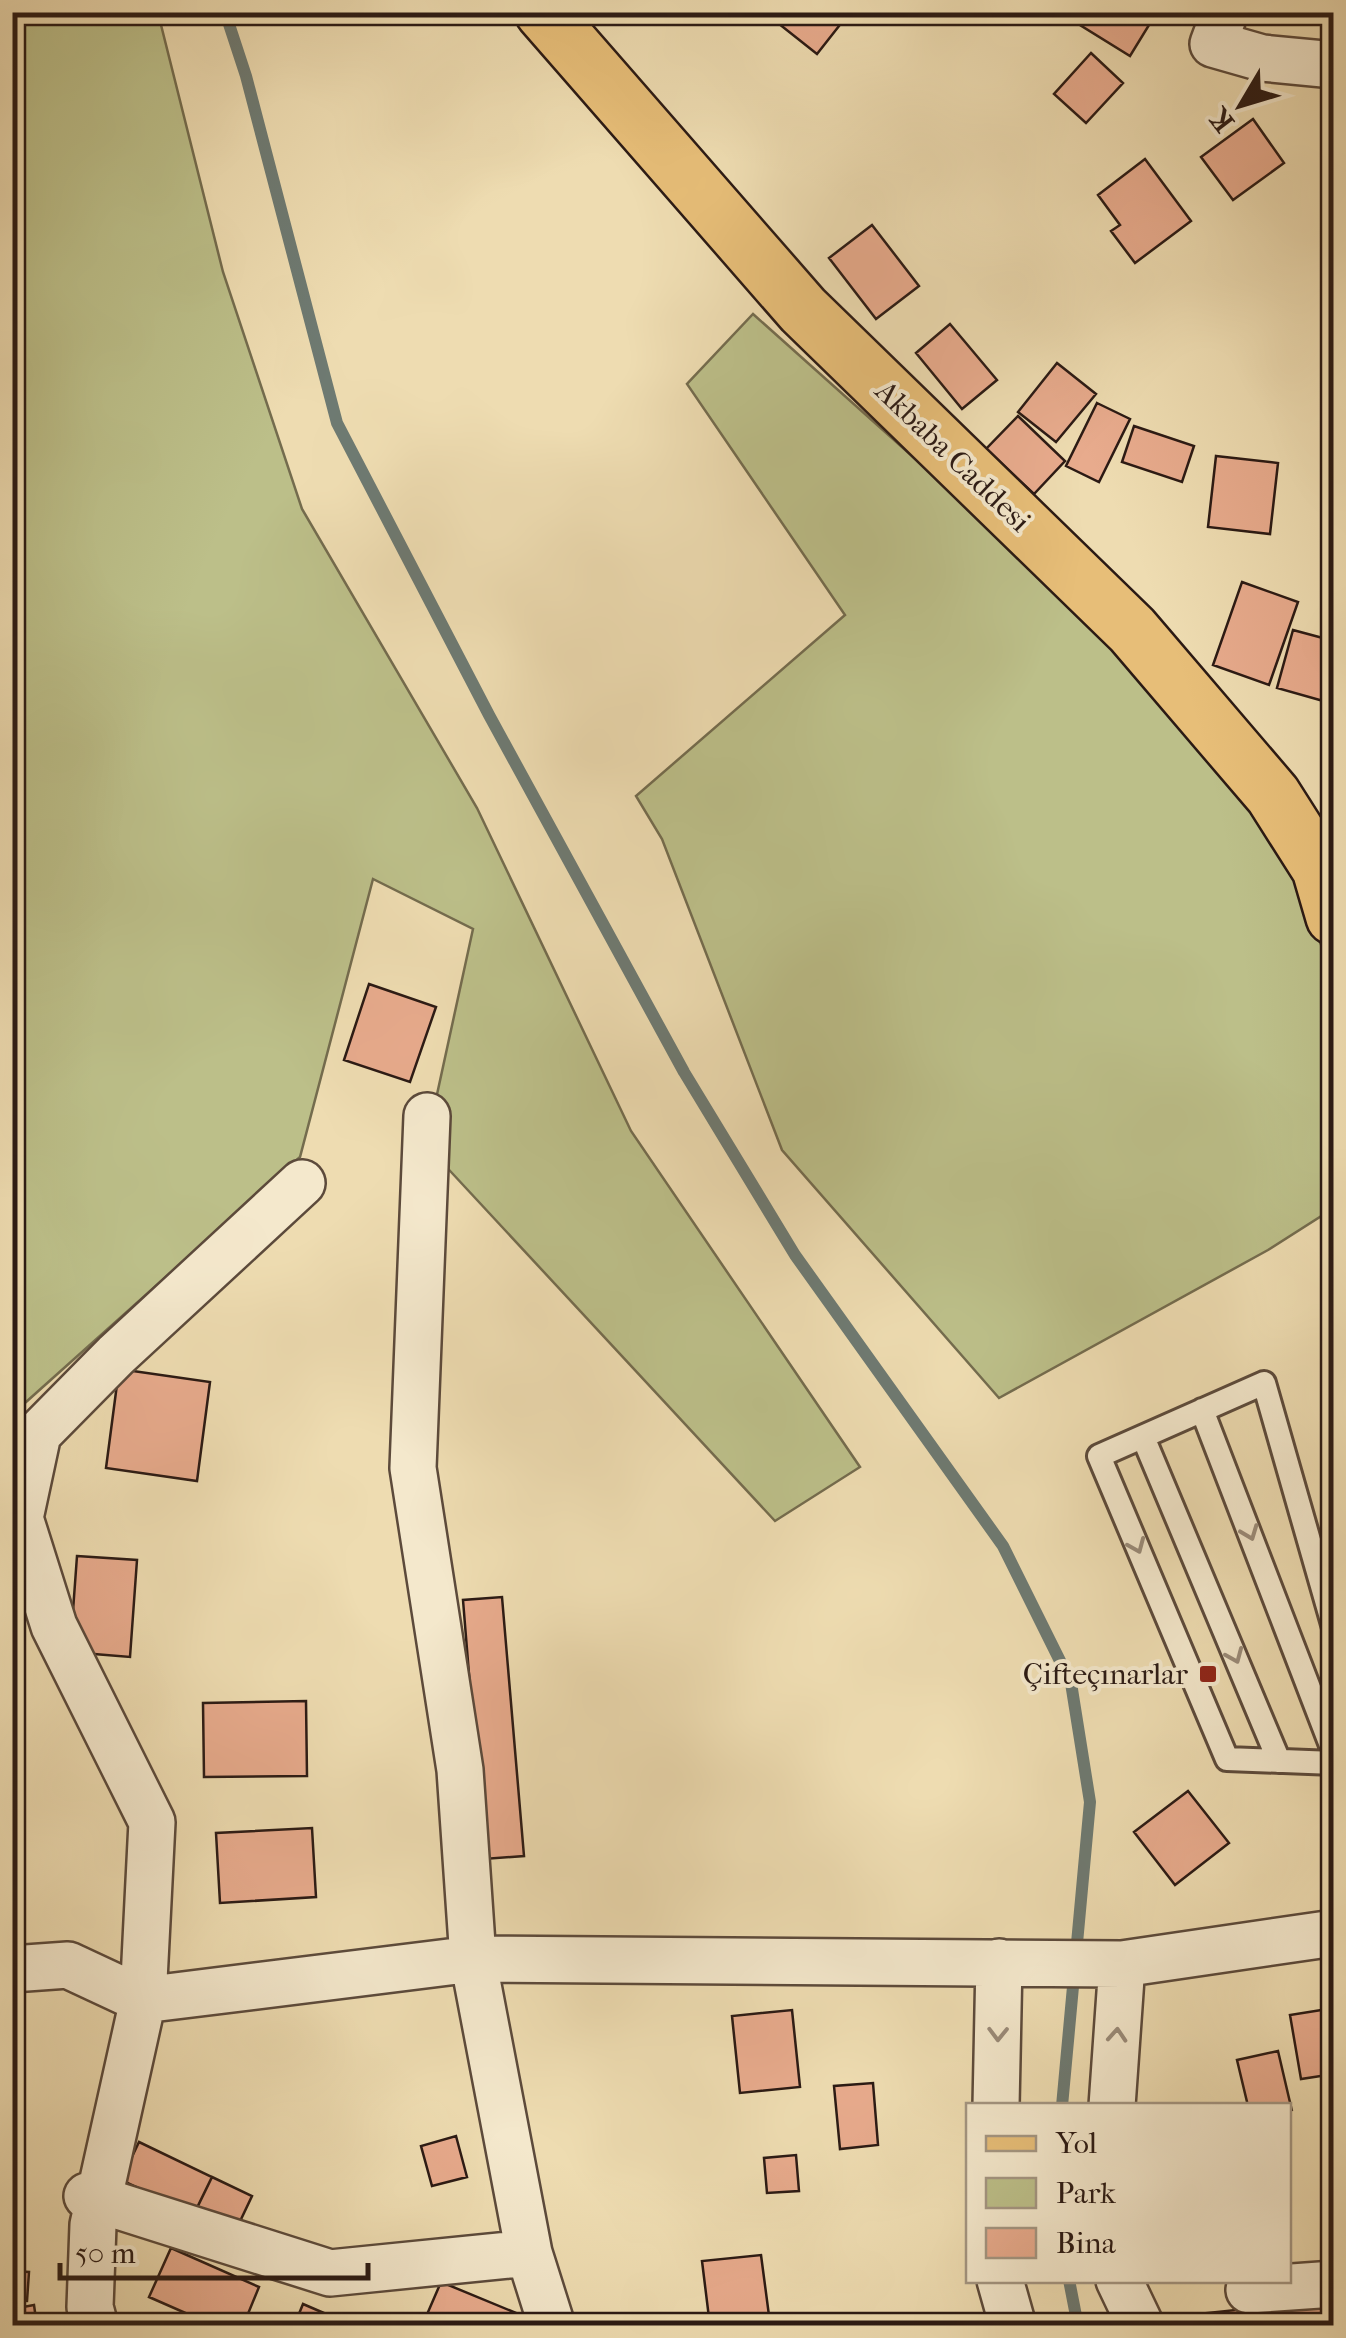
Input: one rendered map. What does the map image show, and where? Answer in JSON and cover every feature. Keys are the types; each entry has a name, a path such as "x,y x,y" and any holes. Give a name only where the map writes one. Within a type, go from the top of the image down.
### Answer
{"main road":[{"name":"Akbaba Caddesi","path":"543,12 802,310 1132,630 1273,794 1320,869 1334,916"}],"street":[{"path":"1226,12 1213,44 1262,58 1334,66"},
{"path":"426,1116 413,1468 460,1770 474,1959 529,2253 552,2326"},
{"path":"96,2326 90,2306 92,2198 144,2000 152,1822 54,1626 20,1518 38,1434 116,1355 302,1183"},
{"path":"12,1969 68,1966 144,2000 474,1959 1109,1964 1334,1933"},
{"path":"996,2103 1003,1962"},
{"path":"1109,1964 1112,2103"},
{"path":"92,2198 330,2273 529,2253"},
{"path":"1001,2283 1013,2326"},
{"path":"1120,2283 1141,2326"},
{"path":"1249,2290 1334,2284"}],"lane":[{"path":"1334,1628 1264,1383 1099,1456 1227,1758 1334,1763"},
{"path":"1202,1410 1334,1753"},
{"path":"1143,1436 1280,1761"}],"green space":[{"path":"13,13 158,13 223,272 302,509 477,808 631,1131 860,1467 775,1521 426,1145 473,929 373,879 300,1157 16,1411 13,1432"},
{"path":"753,314 1044,574 1276,828 1330,968 1326,1213 1268,1250 999,1398 782,1150 662,839 636,796 845,615 687,384"}],"building":[{"path":"764,12 850,12 817,54"},
{"path":"1088,12 1157,12 1130,56 1080,25"},
{"path":"1091,53 1123,83 1086,123 1054,94"},
{"path":"1253,119 1284,163 1233,200 1201,157"},
{"path":"1145,159 1191,221 1135,263 1111,231 1120,225 1098,195"},
{"path":"872,225 919,286 876,319 829,258"},
{"path":"950,324 997,380 962,409 916,353"},
{"path":"1057,363 1096,394 1056,442 1018,412"},
{"path":"1097,403 1130,419 1099,482 1066,466"},
{"path":"1018,416 1065,461 1034,494 986,449"},
{"path":"1134,426 1194,446 1182,482 1122,462"},
{"path":"1216,456 1278,463 1270,534 1208,527"},
{"path":"1242,582 1298,602 1269,685 1213,665"},
{"path":"1293,630 1334,641 1334,704 1277,688"},
{"path":"369,984 436,1007 410,1082 344,1060"},
{"path":"119,1369 210,1382 197,1481 106,1468"},
{"path":"77,1556 137,1560 130,1657 70,1652"},
{"path":"502,1597 524,1856 484,1859 463,1600"},
{"path":"306,1701 307,1776 204,1777 203,1703"},
{"path":"1188,1791 1229,1843 1175,1885 1134,1832"},
{"path":"312,1828 316,1897 220,1903 216,1833"},
{"path":"1334,2008 1334,2074 1301,2079 1290,2015"},
{"path":"792,2010 800,2087 740,2093 732,2016"},
{"path":"1278,2051 1290,2103 1247,2103 1237,2060"},
{"path":"873,2083 878,2145 840,2149 834,2086"},
{"path":"456,2136 467,2177 432,2186 421,2146"},
{"path":"139,2142 212,2177 194,2214 121,2180"},
{"path":"796,2155 799,2191 767,2193 764,2158"},
{"path":"212,2177 252,2196 234,2234 194,2214"},
{"path":"171,2248 259,2287 243,2326 215,2326 149,2297"},
{"path":"761,2255 770,2323 710,2326 702,2261"},
{"path":"12,2271 29,2272 27,2301 12,2300"},
{"path":"441,2282 516,2313 511,2326 422,2326"},
{"path":"1334,2300 1334,2326 1198,2326 1197,2314"},
{"path":"303,2304 354,2326 294,2326"},
{"path":"34,2305 37,2326 12,2326 12,2309"}],"waterway":[{"path":"225,12 246,76 337,423 489,715 684,1072 795,1255 1003,1546 1071,1683 1090,1802 1062,2103"},
{"path":"1070,2283 1078,2326"}],"place":[{"name":"Çifteçınarlar","path":"1208,1674"}]}
